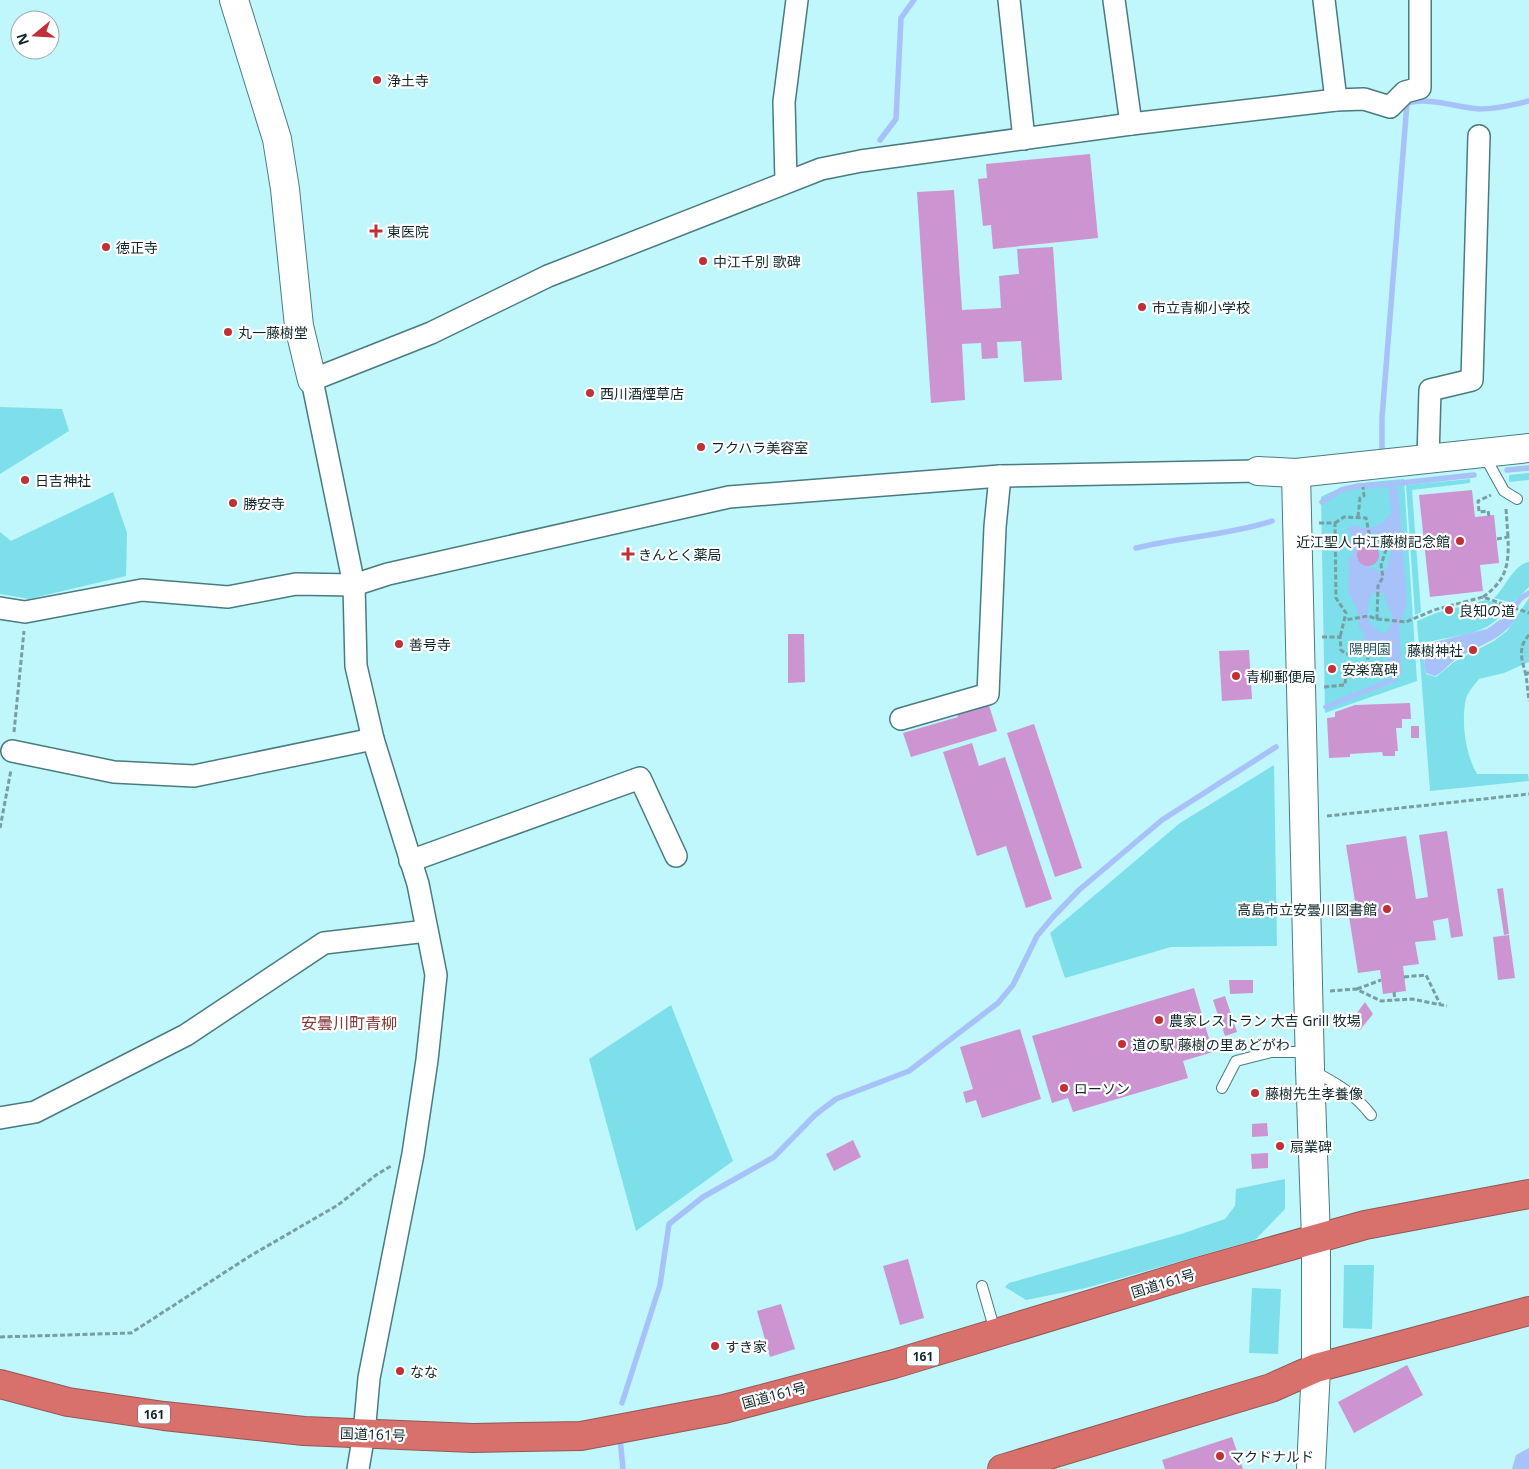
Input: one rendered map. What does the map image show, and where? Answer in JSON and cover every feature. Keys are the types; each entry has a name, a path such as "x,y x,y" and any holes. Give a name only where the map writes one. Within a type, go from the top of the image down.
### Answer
{"highway":[{"name":"国道161号","path":"2,1384 68,1402 164,1416 304,1431 473,1438 581,1436 724,1408 996,1334 1365,1225 1529,1194"},
{"path":"1002,1469 1271,1388 1316,1368 1529,1311"}],"street":[{"path":"234,0 277,139 285,189 299,326 354,584 356,666 372,739 410,861 436,975 427,1060 413,1154 369,1378 364,1434 358,1469"},
{"path":"786,181 784,102 797,0"},
{"path":"1009,0 1024,140"},
{"path":"1114,0 1131,124"},
{"path":"1324,0 1336,100"},
{"path":"312,380 431,333 548,276 786,181 821,169 860,161 1131,124 1336,100 1364,99 1390,107 1405,92 1420,88 1420,0"},
{"path":"1428,458 1430,390 1472,380 1479,136"},
{"path":"0,608 25,612 142,590 228,597 296,584 354,584 388,574 729,497 1000,476 1258,471 1296,473 1529,448"},
{"path":"1296,473 1309,1061 1316,1238 1316,1368 1311,1469"},
{"path":"901,719 988,694 995,527 1000,476"},
{"path":"12,751 114,772 194,776 372,739"},
{"path":"410,861 640,778 676,856"},
{"path":"0,1118 35,1112 186,1035 324,943 427,931"}],"lane":[{"path":"1482,452 1504,491 1518,499"},
{"path":"1222,1088 1236,1061 1271,1052 1309,1061 1360,1100 1371,1115"},
{"path":"982,1286 996,1334"}],"path":[{"path":"1358,517 1360,498 1364,496 1364,489"},
{"path":"1489,516 1488,511 1479,512 1478,501 1492,494"},
{"path":"1318,523 1335,522 1344,517 1366,518 1370,538 1380,540 1385,544 1383,577 1378,586 1377,619"},
{"path":"1320,687 1345,685 1346,672 1368,672 1368,654 1343,652 1340,636 1346,613 1336,598 1335,522"},
{"path":"1345,620 1368,616 1400,624 1434,610 1484,597 1499,582 1509,562 1508,537 1497,539"},
{"path":"1484,597 1529,613"},
{"path":"0,828 9,785 25,612"},
{"path":"1529,635 1524,640 1521,654 1528,673 1529,702"},
{"path":"1319,637 1340,636"},
{"path":"1324,816 1529,794"},
{"path":"1404,977 1426,975 1440,1004"},
{"path":"1326,991 1356,989 1381,980"},
{"path":"1356,989 1381,1002 1412,999 1447,1006"},
{"path":"1394,992 1395,1000"},
{"path":"0,1338 131,1333 250,1256 338,1205 376,1175 413,1154"}],"green space":[{"path":"0,407 62,409 69,431 0,474"},
{"path":"1529,473 1529,480 1509,482 1509,475"},
{"name":"陽明園","path":"1404,479 1417,681 1325,713 1321,497 1341,488 1371,482"},
{"path":"1470,479 1470,483 1412,490 1421,612 1415,615 1406,485"},
{"path":"113,492 127,533 126,576 29,599 0,594 0,532 11,541"},
{"path":"1529,562 1529,587 1513,603 1494,598 1514,572"},
{"path":"1529,598 1529,662 1504,673 1479,679 1466,698 1464,727 1467,747 1477,774 1528,774 1529,781 1430,791 1417,621 1436,613 1486,600 1508,606 1500,617 1481,630 1425,643 1424,665 1426,674 1436,677 1454,662 1494,641 1507,631"},
{"path":"1274,765 1277,946 1171,947 1065,978 1050,933 1180,823"},
{"path":"671,1005 733,1161 636,1231 589,1059"},
{"path":"1285,1179 1285,1209 1255,1240 1086,1288 1026,1300 1005,1287 1009,1283 1181,1234 1225,1219 1235,1206 1236,1189"},
{"path":"1344,1265 1374,1265 1372,1329 1343,1328"},
{"path":"1252,1288 1281,1289 1278,1354 1249,1353"}],"shaded area":[{"path":"1398,489 1407,605 1399,627 1402,674 1390,675 1388,657 1364,645 1364,634 1358,625 1358,613 1349,593 1348,584 1348,560 1353,555 1351,535 1348,529 1352,525 1365,528 1374,527 1387,518 1392,513 1388,490","holes":["1373,533 1386,536 1392,547 1387,568 1378,571 1368,566 1359,548 1366,535","1372,593 1383,593 1393,619 1388,630 1383,633 1373,626 1368,616 1368,605"]},
{"path":"1510,606 1508,609 1517,616 1504,632 1453,661 1435,676 1426,673 1424,666 1426,644 1487,629 1501,619"},
{"path":"1529,1448 1529,1469 1512,1469 1516,1455"}],"building":[{"path":"1090,154 1098,238 993,249 991,225 983,226 978,179 987,178 986,164"},
{"path":"954,190 962,310 1001,308 999,276 1019,274 1017,249 1053,247 1062,380 1024,382 1021,341 997,342 998,358 982,359 981,343 962,344 965,400 931,403 917,192"},
{"path":"1472,490 1475,517 1494,515 1499,563 1480,565 1483,591 1430,597 1419,495"},
{"path":"1368,544 1376,547 1379,555 1376,563 1368,566 1360,563 1357,555 1360,547"},
{"path":"788,634 804,634 805,682 788,683"},
{"path":"1249,650 1252,699 1222,701 1219,651"},
{"path":"987,699 997,731 911,757 903,733 958,717 955,709"},
{"path":"1410,703 1411,719 1402,719 1402,728 1396,728 1398,751 1395,751 1395,756 1383,756 1382,752 1350,754 1350,757 1329,758 1327,718 1335,717 1335,712 1355,705"},
{"path":"1034,724 1082,868 1055,877 1007,733"},
{"path":"1411,726 1419,726 1419,738 1411,738"},
{"path":"972,743 979,766 1005,757 1052,899 1026,908 1006,846 977,856 943,752"},
{"path":"1447,831 1463,936 1451,938 1448,918 1433,921 1436,940 1415,942 1419,964 1403,966 1406,991 1383,994 1380,970 1358,973 1348,910 1356,908 1346,845 1406,836 1416,899 1428,897 1419,835"},
{"path":"1503,888 1509,934 1504,935 1497,889"},
{"path":"1509,935 1515,978 1498,980 1493,937"},
{"path":"1229,980 1253,980 1253,993 1230,994"},
{"name":"道の駅 藤樹の里あどがわ","path":"1194,988 1213,1052 1183,1061 1188,1078 1073,1112 1068,1098 1052,1103 1032,1036"},
{"path":"1225,996 1237,1032 1225,1036 1213,1000"},
{"path":"1365,1002 1373,1014 1360,1030 1348,1025"},
{"path":"1020,1029 1041,1099 982,1118 976,1100 966,1103 963,1092 973,1089 960,1047"},
{"path":"1267,1123 1268,1136 1252,1137 1252,1124"},
{"path":"853,1140 861,1157 834,1171 826,1154"},
{"path":"1268,1153 1268,1168 1252,1169 1251,1154"},
{"path":"908,1259 924,1318 900,1325 883,1266"},
{"path":"781,1304 795,1349 770,1357 757,1311"},
{"path":"1407,1365 1423,1395 1354,1433 1338,1402"},
{"path":"1232,1437 1243,1469 1165,1469 1162,1460"}],"waterway":[{"path":"880,140 896,119 901,18 914,0"},
{"path":"1382,451 1382,418 1407,103 1425,101 1479,109 1498,108 1529,101"},
{"path":"1507,470 1529,468"},
{"path":"1322,502 1341,490 1358,486 1474,475"},
{"path":"1392,484 1394,496"},
{"path":"1136,548 1239,530 1272,521"},
{"path":"1508,616 1521,598 1529,593"},
{"path":"1326,707 1395,679 1396,668"},
{"path":"622,1403 660,1285 669,1224 703,1197 774,1157 815,1115 836,1099 909,1071 998,1003 1013,985 1037,936 1079,890 1162,820 1276,747"},
{"path":"620,1438 623,1469"}],"place":[{"name":"浄土寺","path":"377,80"},
{"name":"東医院","path":"376,231"},
{"name":"徳正寺","path":"106,247"},
{"name":"中江千別 歌碑","path":"703,261"},
{"name":"市立青柳小学校","path":"1142,307"},
{"name":"丸一藤樹堂","path":"228,332"},
{"name":"西川酒煙草店","path":"590,393"},
{"name":"フクハラ美容室","path":"701,447"},
{"name":"日吉神社","path":"25,480"},
{"name":"勝安寺","path":"233,503"},
{"name":"近江聖人中江藤樹記念館","path":"1460,541"},
{"name":"きんとく薬局","path":"628,554"},
{"name":"良知の道","path":"1449,610"},
{"name":"善号寺","path":"399,644"},
{"name":"藤樹神社","path":"1473,650"},
{"name":"安楽窩碑","path":"1332,669"},
{"name":"青柳郵便局","path":"1236,676"},
{"name":"高島市立安曇川図書館","path":"1387,909"},
{"name":"農家レストラン 大吉 Grill 牧場","path":"1159,1020"},
{"name":"道の駅 藤樹の里あどがわ","path":"1122,1044"},
{"name":"ローソン","path":"1064,1088"},
{"name":"藤樹先生孝養像","path":"1255,1093"},
{"name":"扇業碑","path":"1280,1146"},
{"name":"すき家","path":"715,1346"},
{"name":"なな","path":"400,1371"},
{"name":"マクドナルド","path":"1220,1456"}],"district":[{"name":"安曇川町青柳","path":"349,1023"}]}
